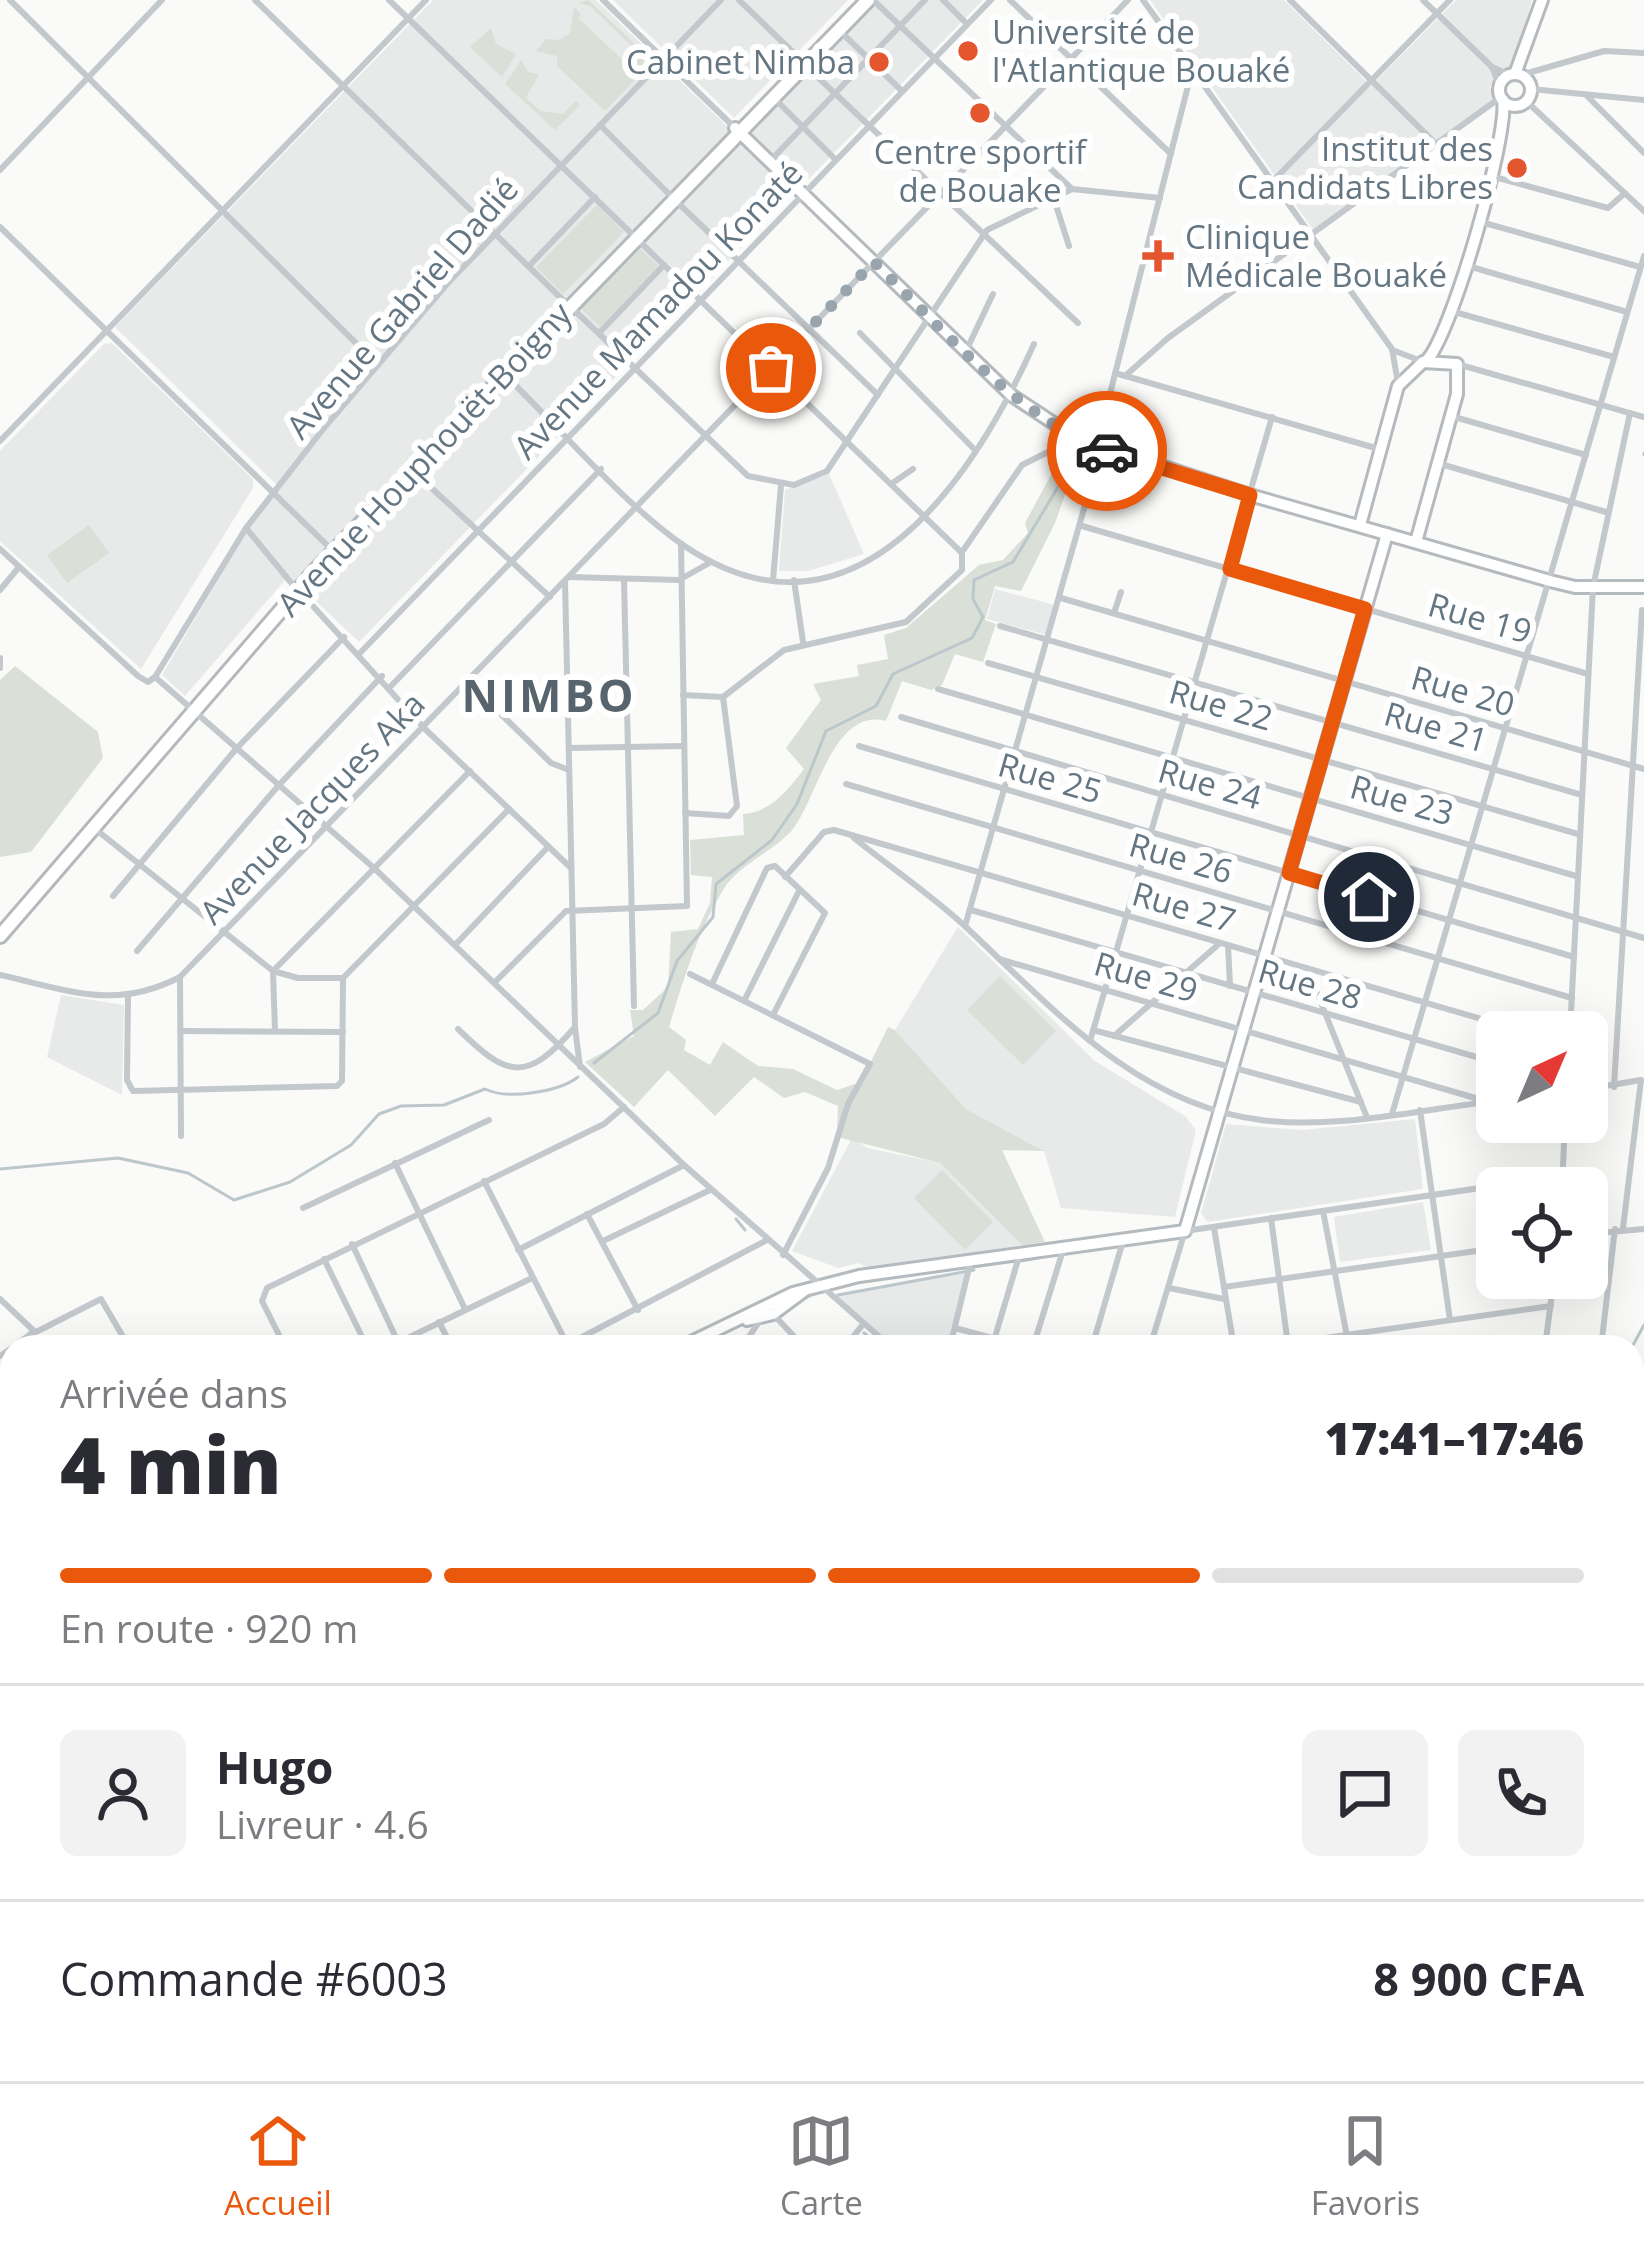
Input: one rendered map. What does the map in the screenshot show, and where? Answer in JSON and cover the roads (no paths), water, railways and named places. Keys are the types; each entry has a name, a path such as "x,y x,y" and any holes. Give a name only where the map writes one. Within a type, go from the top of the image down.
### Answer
{"highway":[{"name":"Avenue Houphouët-Boigny","path":"737,129 772,97 857,0"},
{"name":"Avenue Houphouët-Boigny","path":"0,931 329,547 802,62 871,0"},
{"name":"Avenue Houphouët-Boigny","path":"295,587 567,303"},
{"name":"Avenue Houphouët-Boigny","path":"0,931 94,828 190,708"}],"main road":[{"path":"1360,526 1398,386 1443,334 1505,123 1523,85 1526,53 1542,0"},
{"path":"1502,95 1523,85"},
{"path":"1502,95 1523,85"},
{"path":"1502,95 1505,123"},
{"path":"737,129 1011,395 1076,438 1250,495 1550,581 1644,587"},
{"path":"1416,542 1461,376 1443,334"},
{"path":"1424,361 1457,364"},
{"path":"708,1335 813,1288 859,1276 1186,1231 1387,534"}],"street":[{"path":"10,0 379,365"},
{"path":"19,8 27,0"},
{"path":"0,170 162,0"},
{"path":"255,0 748,476 781,485 827,471 983,233 1072,189 1160,198"},
{"path":"389,0 962,552"},
{"path":"0,441 426,0"},
{"path":"603,0 737,129"},
{"name":"Avenue Gabriel Dadié","path":"155,677 246,528 379,365 496,233 722,0"},
{"path":"739,0 1078,323"},
{"path":"871,0 1072,189"},
{"path":"770,162 925,0"},
{"path":"943,0 968,24"},
{"name":"Avenue Mamadou Konaté","path":"360,652 991,0"},
{"path":"1010,0 1171,154"},
{"name":"Avenue Jacques Aka","path":"180,977 1128,0"},
{"path":"1143,0 1392,350 1399,365 1398,386"},
{"path":"1290,0 1438,146"},
{"path":"1423,0 1492,67 1523,85 1644,211"},
{"path":"1272,182 1450,0"},
{"path":"838,29 902,91"},
{"path":"1523,85 1604,51 1644,53"},
{"path":"1126,376 1168,338 1502,95 1492,67"},
{"path":"965,926 1082,526 1115,373 1192,70"},
{"path":"1523,85 1644,101"},
{"path":"1586,95 1644,153"},
{"path":"772,97 836,160"},
{"path":"600,125 878,395"},
{"path":"1491,176 1608,208 1625,194"},
{"path":"529,266 595,197"},
{"path":"1054,199 1069,246"},
{"path":"1478,221 1640,267"},
{"path":"0,227 329,547"},
{"path":"1392,1114 1644,256"},
{"path":"599,333 664,265"},
{"path":"1465,266 1627,312"},
{"path":"966,350 993,294"},
{"path":"1451,310 1614,357"},
{"path":"860,333 974,448"},
{"path":"503,374 681,544 712,562 772,580 794,580 838,574 880,557 927,519 1011,395 1034,344"},
{"path":"1392,350 1424,361"},
{"path":"1457,364 1643,414"},
{"path":"1115,373 1379,448"},
{"path":"1571,1011 1593,587 1630,413"},
{"path":"1451,416 1586,455"},
{"path":"1090,1041 1272,417"},
{"path":"682,695 723,697 784,650 906,622 962,570 962,552 1022,465 1076,438"},
{"path":"1436,464 1606,512"},
{"path":"411,469 550,597"},
{"path":"391,686 601,469"},
{"path":"891,484 913,469"},
{"path":"772,580 781,485"},
{"name":"Rue 19","path":"1082,526 1588,674"},
{"path":"246,528 424,728 571,868"},
{"path":"495,983 562,914 687,906 681,544"},
{"path":"0,549 138,676 148,682 155,677 329,827 684,1166 769,1240 813,1288 878,1335"},
{"path":"580,1067 574,1027 567,579 680,580 712,562"},
{"path":"0,590 19,566"},
{"path":"624,580 634,1006"},
{"path":"794,580 803,643"},
{"path":"1114,613 1121,592"},
{"name":"Rue 20","path":"1061,598 1644,769"},
{"path":"1614,1087 1642,610"},
{"name":"Rue 21","path":"1000,626 1582,795"},
{"path":"113,896 236,749 344,637"},
{"path":"0,658 0,668"},
{"name":"Rue 22","path":"988,663 1579,835"},
{"path":"137,951 279,785 382,676"},
{"path":"467,682 551,763 569,770"},
{"name":"Rue 23","path":"938,688 1576,876"},
{"path":"686,813 730,816 737,806 723,697"},
{"name":"Rue 24","path":"901,717 1644,938"},
{"path":"569,748 684,746"},
{"name":"Rue 25","path":"859,746 1574,957"},
{"path":"275,1031 273,971 470,771"},
{"name":"Rue 26","path":"846,784 1572,998"},
{"path":"128,997 128,1087 134,1091 337,1086 342,1081 344,978 509,809"},
{"path":"94,828 273,971 298,978 344,978"},
{"name":"Rue 27","path":"785,877 829,830 849,834 1476,1018"},
{"path":"849,834 965,926 1090,1041 1139,1078 1220,1112 1288,1122 1476,1104"},
{"path":"455,945 549,846"},
{"path":"711,985 767,868 776,866 825,914 773,1016"},
{"path":"744,1001 800,890"},
{"name":"Rue 28","path":"971,910 1476,1057"},
{"path":"1114,1036 1224,944 1230,986"},
{"name":"Rue 29","path":"996,958 1476,1097"},
{"path":"1307,968 1367,1116"},
{"path":"689,974 870,1064 848,1104 828,1168 783,1255"},
{"path":"0,975 96,997 128,997 180,977 181,1136"},
{"path":"458,1029 500,1066 534,1065 574,1027"},
{"path":"181,1030 343,1032"},
{"path":"1093,1030 1361,1102"},
{"path":"1603,1335 1642,1080 1608,1087"},
{"path":"279,1335 262,1300 264,1293 352,1244 604,1124 624,1107"},
{"path":"1420,1109 1450,1320"},
{"path":"303,1208 489,1120"},
{"path":"395,1163 465,1309"},
{"path":"518,1250 684,1166"},
{"path":"484,1181 560,1335"},
{"path":"1154,1335 1186,1231 1476,1189"},
{"path":"603,1241 710,1190"},
{"path":"1323,1211 1347,1334"},
{"path":"586,1214 638,1310"},
{"path":"1271,1218 1287,1335"},
{"path":"1214,1228 1232,1335"},
{"path":"1608,1230 1644,1229"},
{"path":"1096,1335 1124,1239"},
{"path":"588,1335 769,1240"},
{"path":"352,1244 390,1335"},
{"path":"1033,1335 1064,1247"},
{"path":"1224,1287 1335,1275 1476,1251"},
{"path":"996,1335 1020,1253"},
{"path":"324,1259 361,1335"},
{"path":"953,1335 971,1260"},
{"path":"414,1335 532,1278"},
{"path":"1169,1288 1225,1299"},
{"path":"0,1299 34,1333"},
{"path":"31,1335 101,1299 122,1335"},
{"path":"1547,1335 1552,1299"},
{"path":"1342,1335 1551,1306"},
{"path":"751,1335 767,1312 791,1335"},
{"path":"439,1322 446,1335"},
{"path":"854,1335 864,1323"},
{"path":"955,1328 973,1335"}],"waterway":[{"path":"594,1063 658,1013 677,961 713,917 716,884 772,840 797,804 826,731 876,706 893,674 972,638 983,617 973,599 974,580 1013,562 1079,452"},
{"path":"0,1169 118,1158 188,1173 234,1200 290,1182 351,1145 379,1114 401,1106 444,1105 485,1089 533,1093 578,1077"},
{"path":"736,1219 745,1230"},
{"path":"1065,1254 1097,1248"},
{"path":"1021,1261 1053,1255"},
{"path":"973,1267 1001,1262"},
{"path":"838,1295 974,1270"},
{"path":"800,1301 813,1294"},
{"path":"1639,1335 1644,1325"}],"place":[{"name":"Université de l'Atlantique Bouaké","path":"968,51"},
{"name":"Cabinet Nimba","path":"879,62"},
{"name":"Centre sportif de Bouake","path":"980,113"},
{"name":"Institut des Candidats Libres","path":"1517,168"},
{"name":"Clinique Médicale Bouaké","path":"1158,256"}],"district":[{"name":"NIMBO","path":"549,696"}]}
